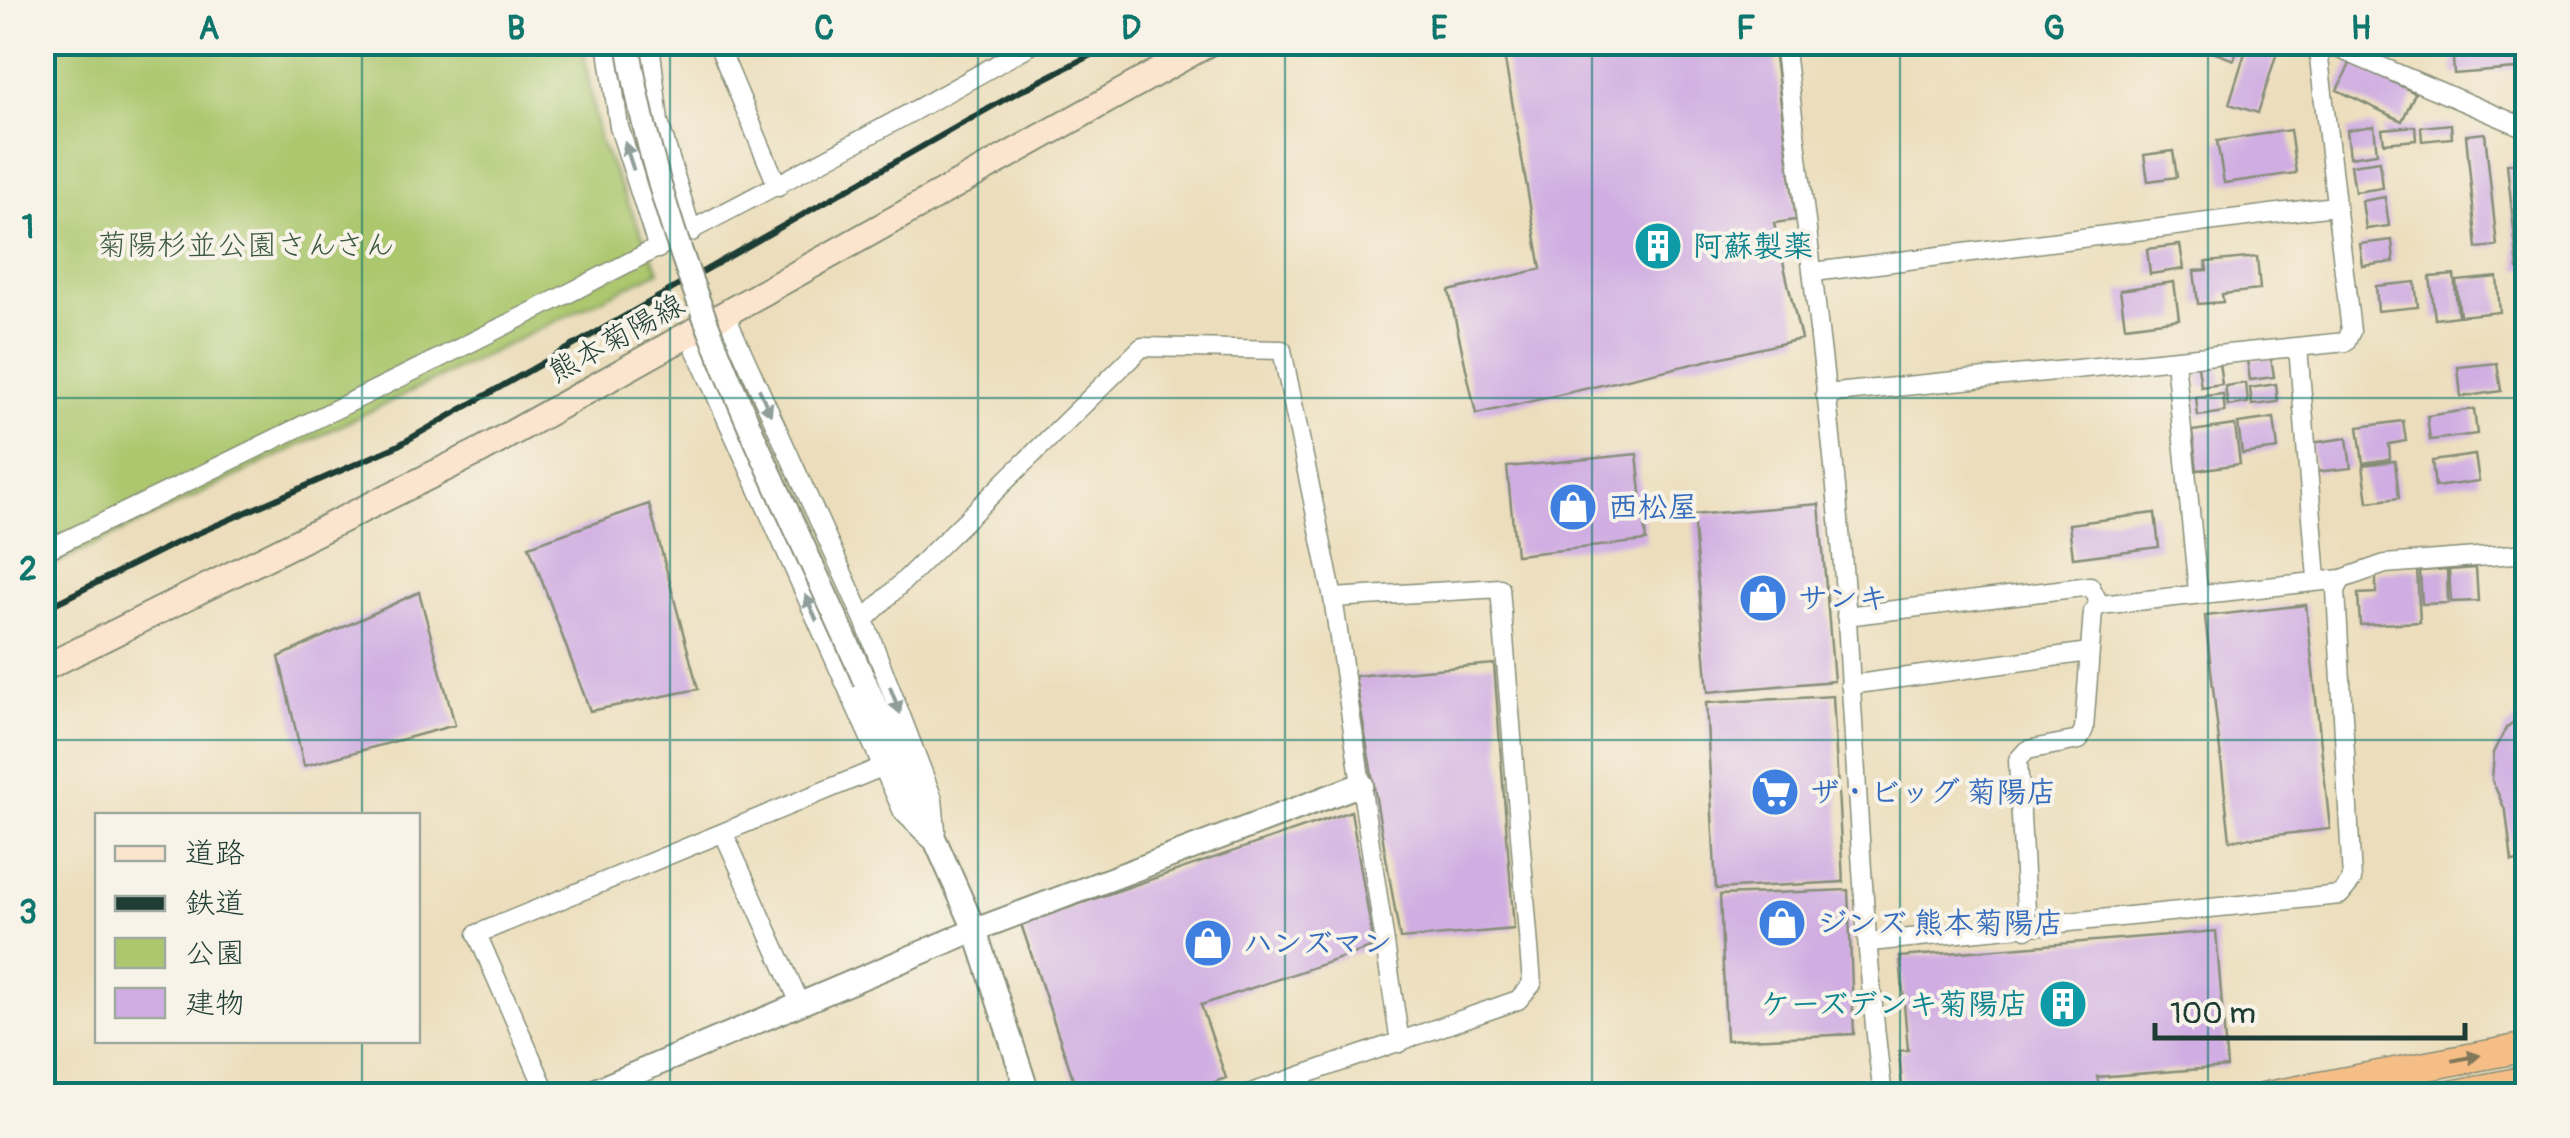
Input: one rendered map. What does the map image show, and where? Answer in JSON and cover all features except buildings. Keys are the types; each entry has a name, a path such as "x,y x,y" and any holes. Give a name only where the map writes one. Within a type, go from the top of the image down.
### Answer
{"highway":[{"path":"2267,1096 2528,1046"},
{"path":"2446,1096 2528,1080"}],"main road":[{"name":"熊本菊陽線","path":"42,669 382,502 689,335 1210,42"}],"street":[{"path":"607,42 619,128 658,249"},
{"path":"628,42 640,120 680,248 864,682 975,930 1029,1096"},
{"path":"650,42 660,122 692,232"},
{"path":"716,42 778,187"},
{"path":"42,552 692,232 1036,42"},
{"path":"1784,42 1814,272 1846,616 1883,1096"},
{"path":"1825,394 2346,342 2352,332 2334,206 2320,42 2528,129"},
{"path":"1814,272 2334,206"},
{"path":"725,314 864,620 933,799 938,846"},
{"path":"689,335 903,812 938,846"},
{"path":"2298,346 2317,578"},
{"path":"864,620 1142,347 1282,350 1333,598 1400,1043"},
{"path":"2175,360 2198,592"},
{"path":"2027,930 2018,760 2028,750 2079,740 2084,729 2093,611 2100,605 2317,578 2342,579 2385,564 2528,552"},
{"path":"1870,942 2027,930 2340,894 2352,880 2336,590 2342,579"},
{"path":"1846,616 2090,586 2100,605"},
{"path":"1244,1096 1518,1000 1532,984 1500,588 1333,598"},
{"path":"1850,685 2089,652"},
{"path":"548,1096 477,934 725,836 882,767"},
{"path":"582,1096 975,930 1362,784"},
{"path":"725,836 800,1003"}],"green space":[{"name":"菊陽杉並公園さんさん","path":"43,43 582,43 599,140 659,271 43,570"}],"railway":[{"path":"42,610 178,542 397,446 1009,97 1116,42"}],"place":[{"name":"阿蘇製薬","path":"1658,246"},
{"name":"西松屋","path":"1573,507"},
{"name":"サンキ","path":"1763,598"},
{"name":"ザ・ビッグ 菊陽店","path":"1775,792"},
{"name":"ジンズ 熊本菊陽店","path":"1782,923"},
{"name":"ハンズマン","path":"1208,943"},
{"name":"ケーズデンキ菊陽店","path":"2063,1004"}]}
